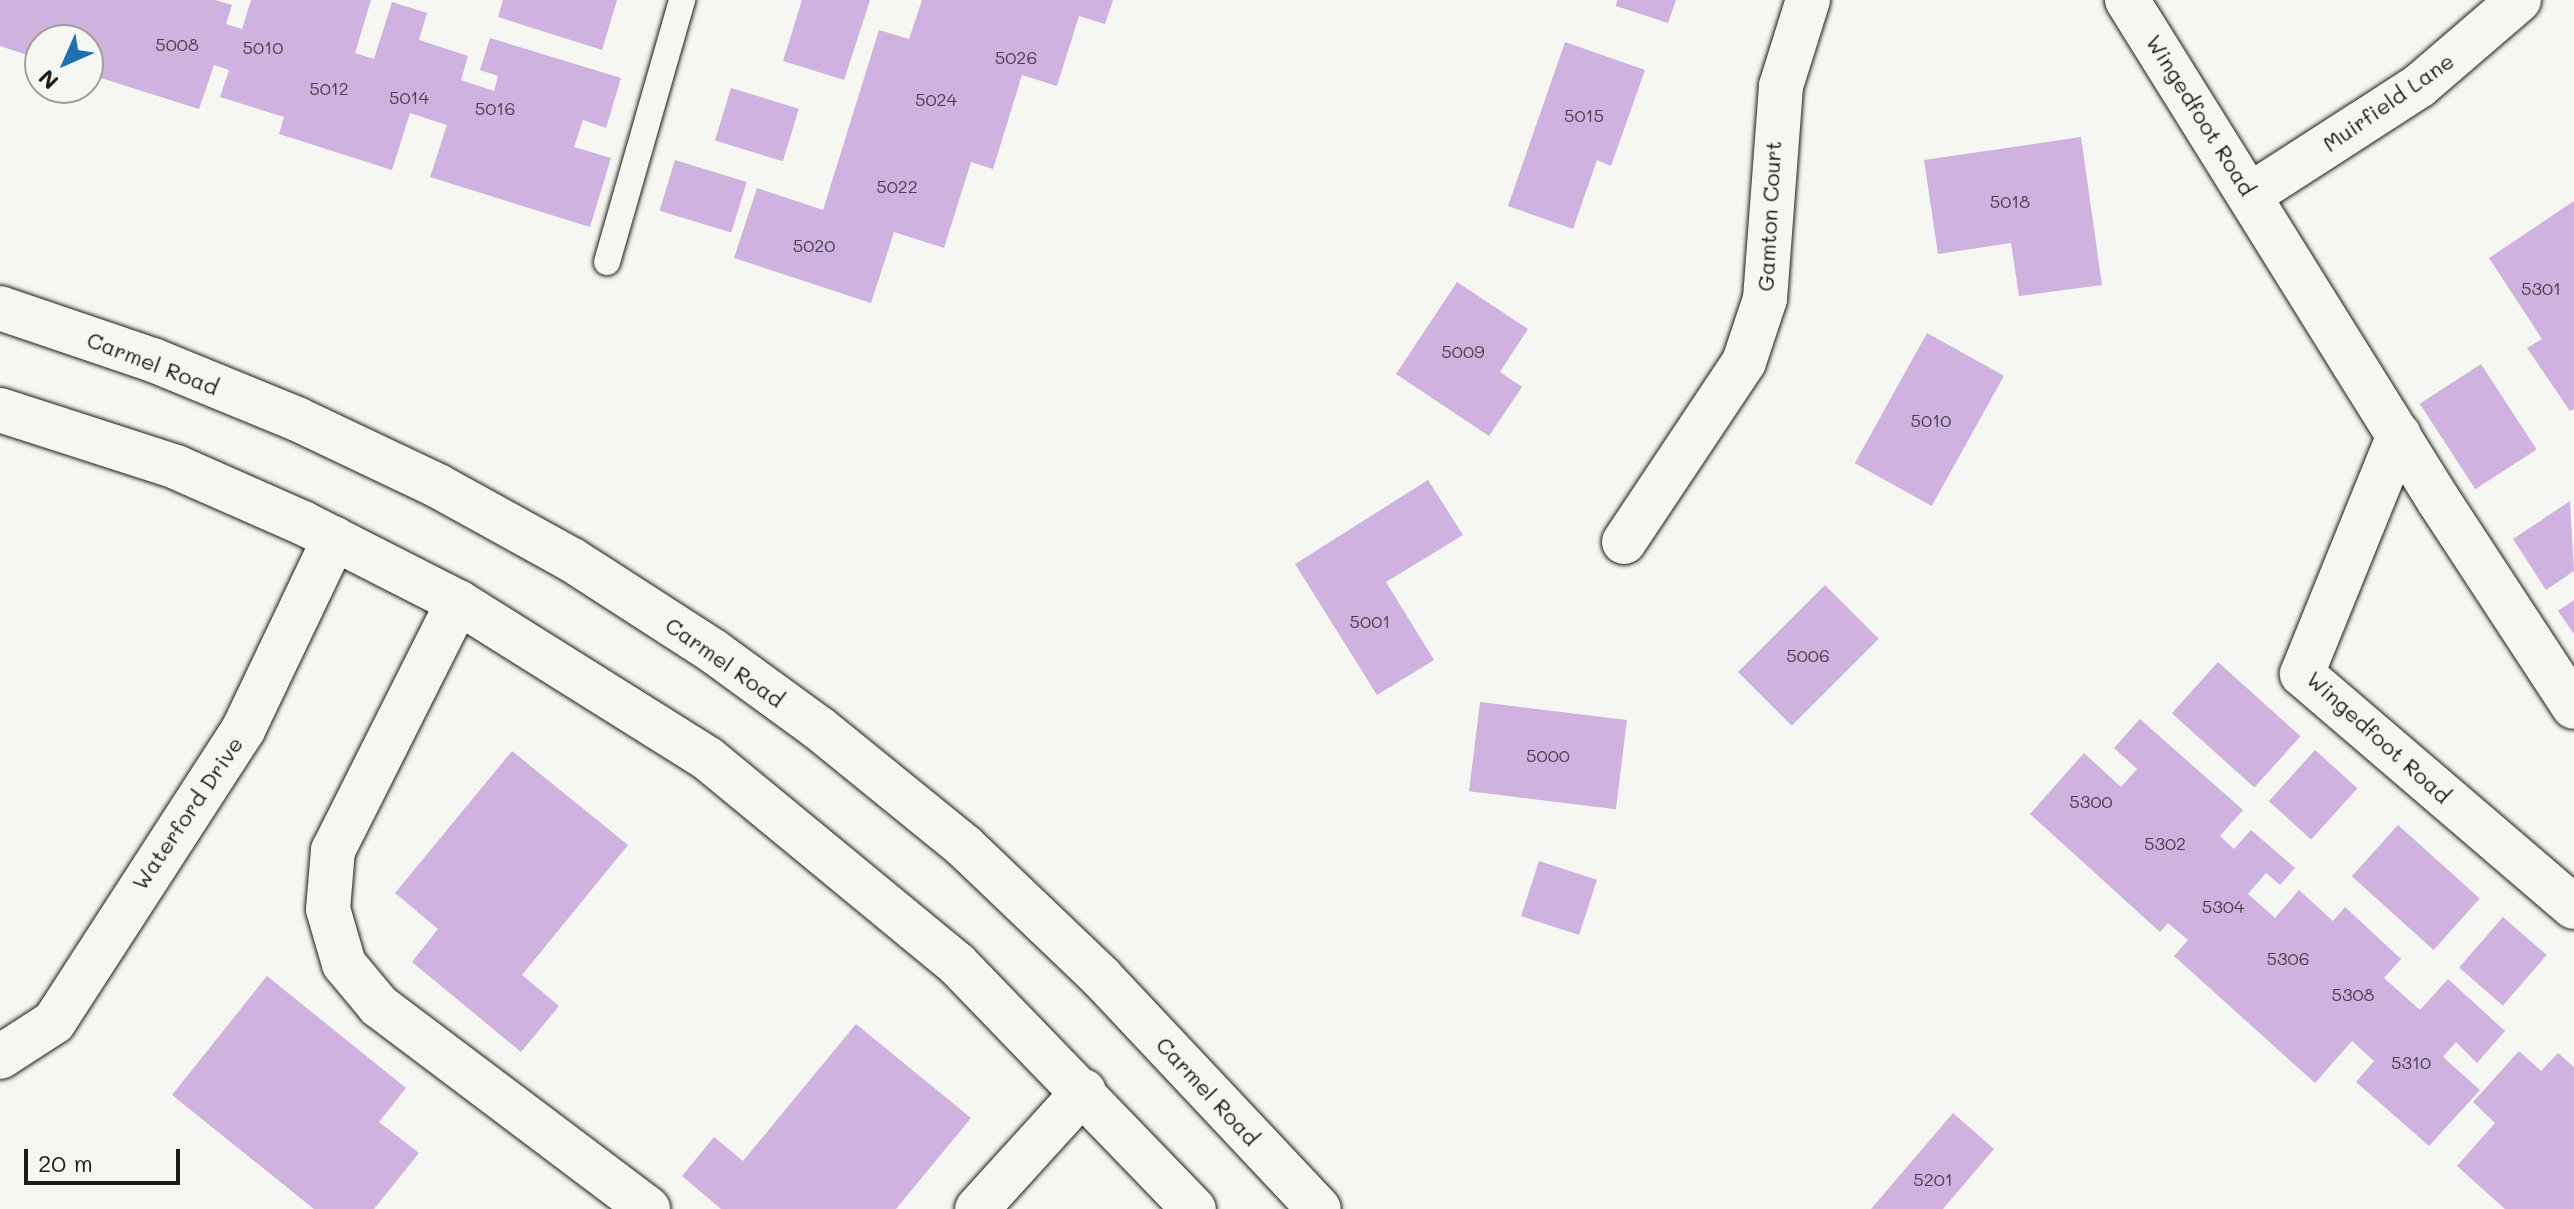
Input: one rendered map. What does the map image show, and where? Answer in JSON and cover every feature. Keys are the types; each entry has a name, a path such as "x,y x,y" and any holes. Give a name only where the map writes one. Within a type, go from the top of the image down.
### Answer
{"street":[{"name":"Gamton Court","path":"1624,542 1728,391 1765,299 1781,86 1808,0"},
{"name":"Wingedfoot Road","path":"2127,0 2399,435 2574,707"},
{"name":"Muirfield Lane","path":"2250,195 2419,86 2519,0"},
{"name":"Carmel Road","path":"2,316 167,366 297,419 438,486 572,560 713,651 820,729 964,846 1101,977 1319,1209"},
{"path":"0,410 176,467 334,539 458,602 707,758 957,964 1084,1091 1194,1209"},
{"name":"Wingedfoot Road","path":"2399,435 2302,674 2574,907"},
{"name":"Waterford Drive","path":"0,1057 54,1022 243,730 334,539"},
{"path":"458,602 333,850 328,909 344,964 379,1006 648,1209"},
{"path":"977,1209 1084,1091"}],"lane":[{"path":"607,262 682,0"}],"building":[{"path":"0,0 215,0 232,5 226,24 242,29 251,0 371,0 355,53 374,59 392,2 427,13 419,40 468,56 461,80 494,91 498,76 480,70 490,38 621,78 606,128 583,120 574,147 611,158 590,227 430,177 447,125 410,113 392,170 279,134 284,117 220,97 229,70 214,65 199,109 104,79 104,24 24,24 24,54 0,46"},
{"path":"503,0 617,0 602,50 498,17"},
{"path":"802,0 870,0 844,80 783,61"},
{"path":"922,0 1113,0 1105,24 1079,16 1057,86 1022,75 993,169 971,162 944,248 894,232 871,303 734,258 757,188 823,210 879,30 909,39"},
{"path":"1617,0 1676,0 1668,23 1616,6"},
{"path":"1565,42 1645,70 1611,166 1597,160 1573,229 1508,206"},
{"path":"731,88 799,109 783,161 715,141"},
{"path":"2081,137 2102,285 2019,296 2011,243 1938,254 1924,160"},
{"path":"675,160 747,182 731,233 660,211"},
{"path":"2574,201 2574,409 2570,411 2527,348 2542,339 2489,258"},
{"path":"1457,282 1528,329 1500,372 1522,387 1489,436 1396,374"},
{"path":"1927,333 2004,376 1932,506 1855,463"},
{"path":"2481,364 2537,450 2475,489 2420,404"},
{"path":"1428,480 1463,535 1386,582 1434,660 1377,695 1295,564"},
{"path":"2570,501 2574,571 2546,590 2513,539"},
{"path":"1825,585 1879,639 1792,726 1738,672"},
{"path":"2574,600 2574,634 2558,611"},
{"path":"2218,662 2300,736 2254,788 2172,713"},
{"path":"1480,702 1627,720 1616,809 1469,791"},
{"path":"2140,719 2243,810 2220,836 2234,849 2251,830 2295,868 2280,885 2266,873 2248,894 2275,918 2299,890 2333,921 2345,907 2401,959 2384,978 2420,1010 2448,979 2505,1031 2477,1063 2456,1042 2443,1057 2480,1090 2429,1146 2356,1082 2374,1061 2352,1041 2315,1083 2174,956 2188,940 2168,923 2160,932 2030,814 2084,753 2121,787 2137,769 2114,748"},
{"path":"2315,750 2357,788 2311,839 2269,801"},
{"path":"512,751 628,845 522,975 559,1006 521,1052 412,962 438,929 395,893"},
{"path":"2398,825 2480,899 2434,950 2352,876"},
{"path":"1539,861 1597,880 1579,935 1521,916"},
{"path":"2503,917 2547,955 2503,1006 2459,968"},
{"path":"267,976 406,1088 379,1122 419,1153 374,1209 314,1209 172,1095"},
{"path":"856,1024 971,1118 896,1209 721,1209 682,1176 714,1137 743,1161"},
{"path":"2519,1051 2541,1071 2558,1053 2574,1067 2574,1209 2505,1209 2457,1166 2495,1123 2473,1102"},
{"path":"1953,1113 1994,1149 1943,1209 1871,1209"}]}
